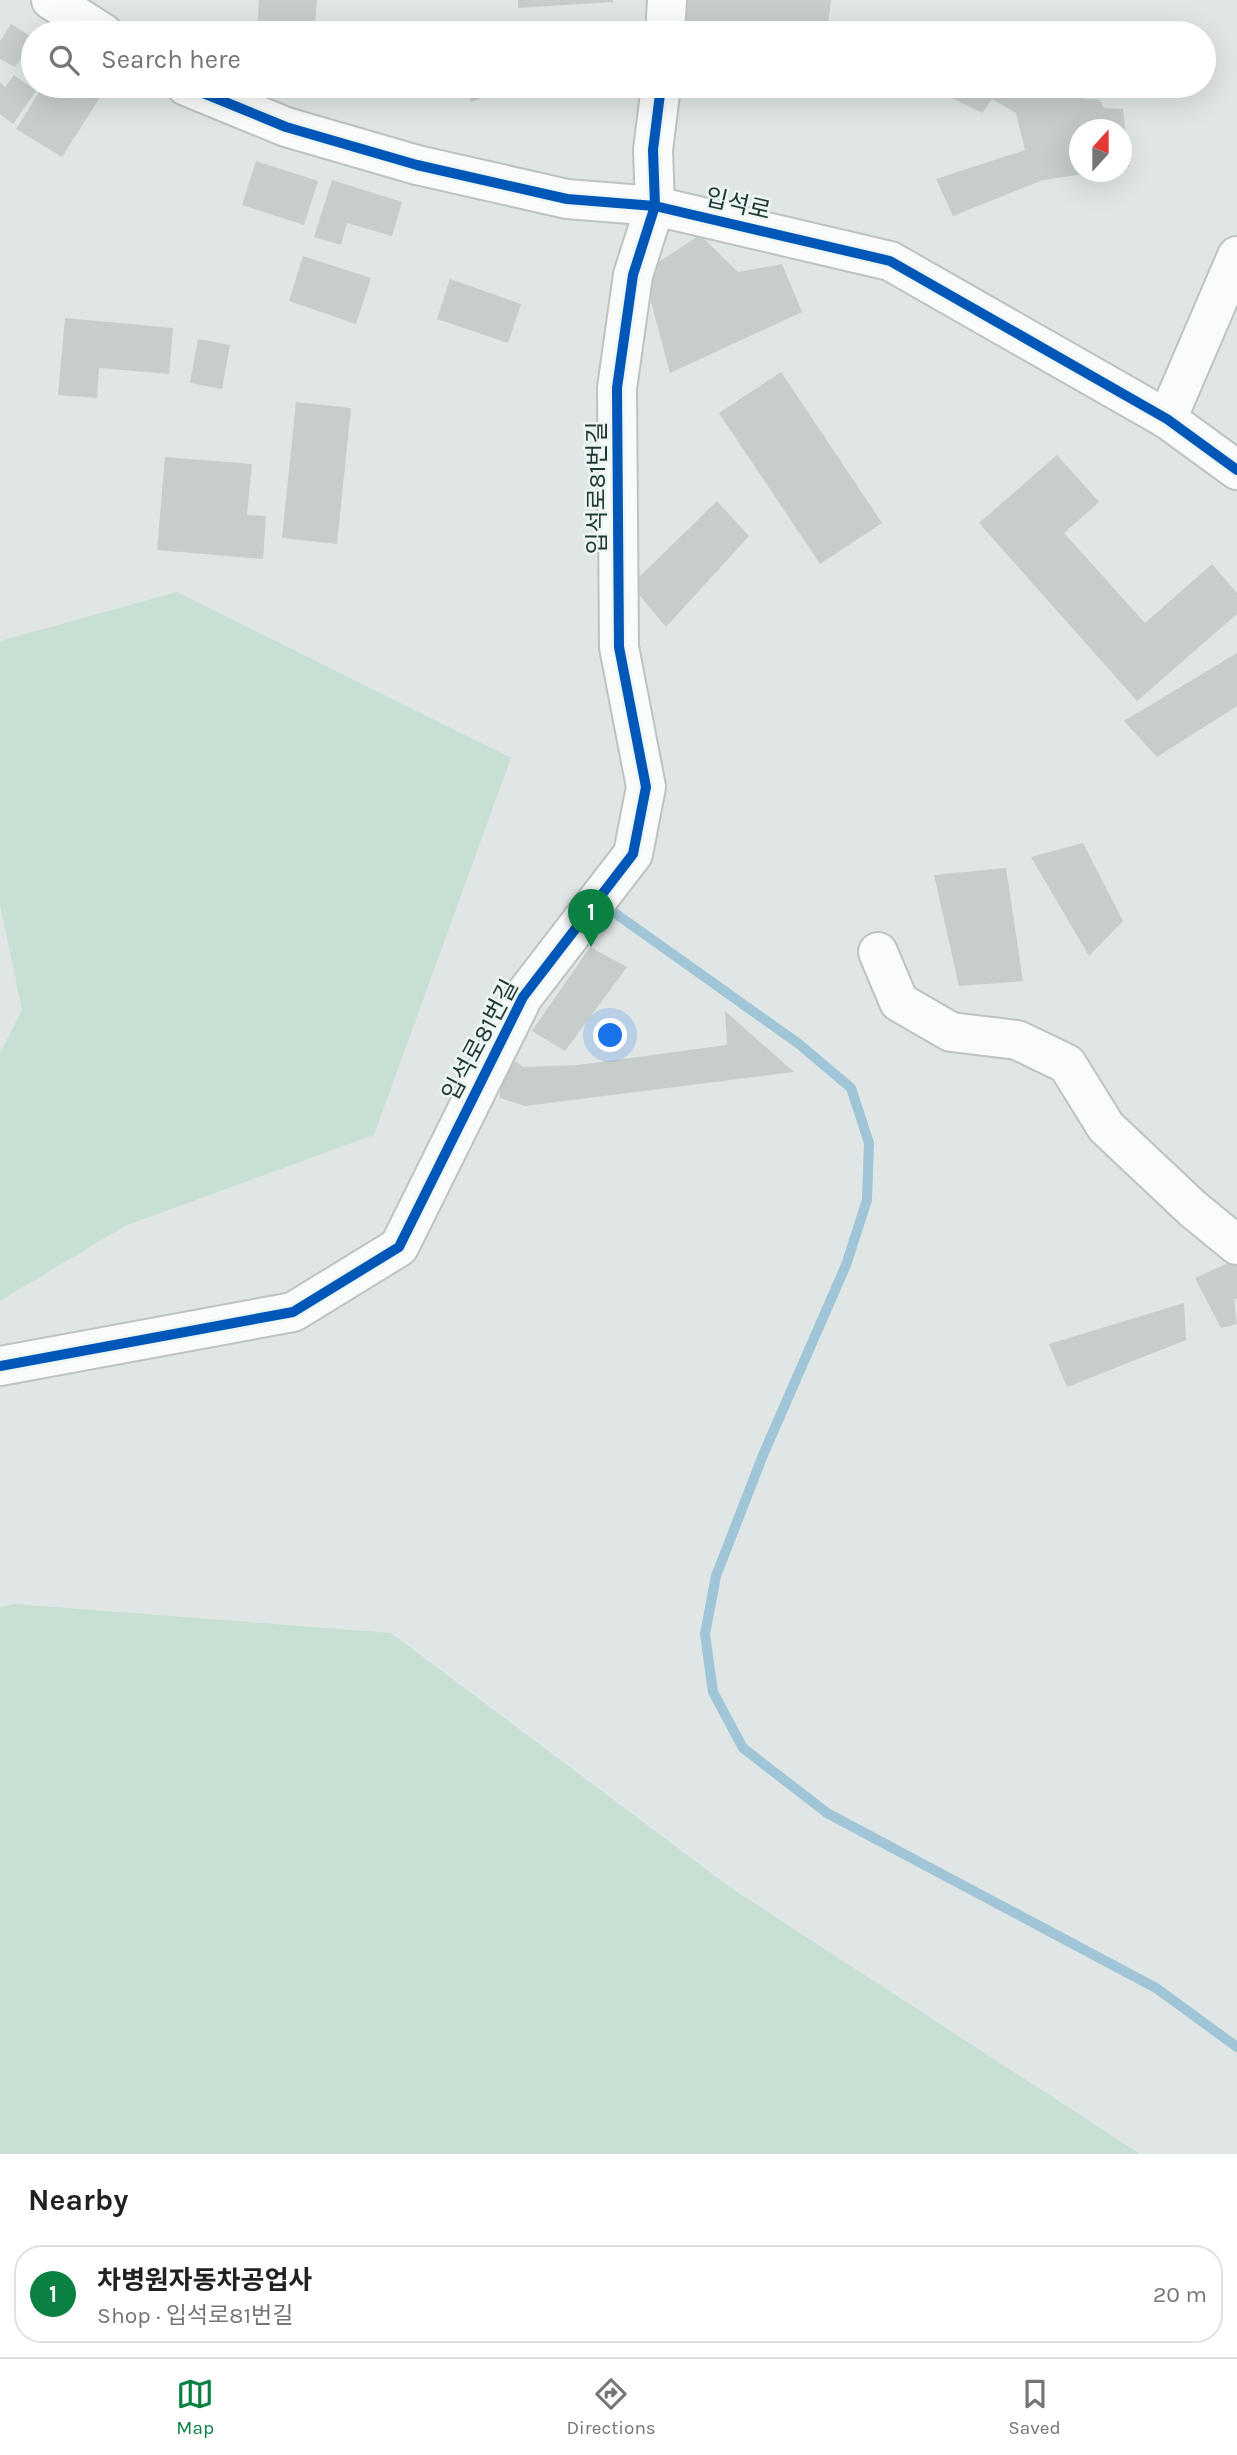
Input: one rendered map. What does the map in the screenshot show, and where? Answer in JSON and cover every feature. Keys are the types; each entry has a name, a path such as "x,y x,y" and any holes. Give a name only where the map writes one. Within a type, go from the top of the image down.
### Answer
{"street":[{"path":"51,0 84,21"},
{"path":"666,21 667,0"},
{"name":"입석로","path":"215,98 286,127 417,166 567,198 655,206 890,261 1167,419 1237,470"},
{"name":"입석로81번길","path":"0,1366 293,1312 399,1247 523,997 634,854 646,787 619,647 617,388 633,275 655,206 653,150 660,98"},
{"path":"1167,419 1237,256"},
{"path":"878,951 900,1002 951,1032 1017,1040 1067,1065 1107,1127 1193,1209 1237,1245"}],"green space":[{"path":"177,592 511,758 374,1135 125,1226 0,1301 0,1053 22,1010 0,905 0,641"},
{"path":"14,1604 391,1633 731,1888 1140,2154 0,2154 0,1607"}],"building":[{"path":"259,0 317,0 315,21 258,21"},
{"path":"518,0 613,0 613,2 518,8"},
{"path":"679,0 831,0 828,21 677,21"},
{"path":"11,24 21,30 21,61 15,67 0,59 0,41"},
{"path":"14,75 21,80 21,98 31,98 13,124 0,114 0,82 5,87"},
{"path":"35,98 99,98 62,157 16,129"},
{"path":"952,98 1099,99 1104,108 1123,109 1124,119 1069,119 1069,176 1043,180 953,216 936,179 1025,150 1016,113 992,99 982,113"},
{"path":"256,161 318,181 304,225 242,205"},
{"path":"332,180 402,202 392,236 347,223 341,245 314,237"},
{"path":"700,235 738,272 782,264 802,312 670,373 643,272"},
{"path":"303,256 371,278 356,324 289,301"},
{"path":"450,279 521,304 508,343 437,319"},
{"path":"65,318 173,328 169,374 99,368 97,398 58,395"},
{"path":"198,339 230,345 222,389 190,383"},
{"path":"781,372 882,523 820,564 719,413"},
{"path":"296,402 351,408 337,544 282,538"},
{"path":"1057,455 1099,502 1064,533 1145,623 1212,564 1237,593 1237,614 1137,701 979,523"},
{"path":"165,457 252,464 247,515 266,516 263,559 157,550"},
{"path":"717,501 749,536 666,627 631,585"},
{"path":"1237,653 1237,706 1157,757 1124,721"},
{"path":"1083,843 1123,921 1089,956 1031,857"},
{"path":"1006,868 1023,981 959,986 934,875"},
{"path":"590,947 627,967 565,1051 532,1031"},
{"path":"725,1011 794,1072 525,1106 500,1098 499,1048 523,1067 578,1065 727,1045"},
{"path":"1237,1259 1237,1299 1234,1299 1237,1324 1221,1328 1195,1278"},
{"path":"1184,1303 1186,1340 1067,1387 1049,1344"}],"waterway":[{"path":"612,911 799,1044 851,1088 869,1143 867,1200 846,1265 763,1455 716,1576 705,1634 713,1692 743,1748 827,1813 1156,1988 1237,2047"}],"cycle path":[{"path":"215,98 286,127 417,165 567,199 655,206 890,261 1167,419 1237,470"},
{"path":"0,1366 293,1312 399,1247 523,997 633,854 646,787 619,647 617,388 633,275 655,206 653,150 660,98"}],"place":[{"name":"차병원자동차공업사","path":"591,947"}]}
